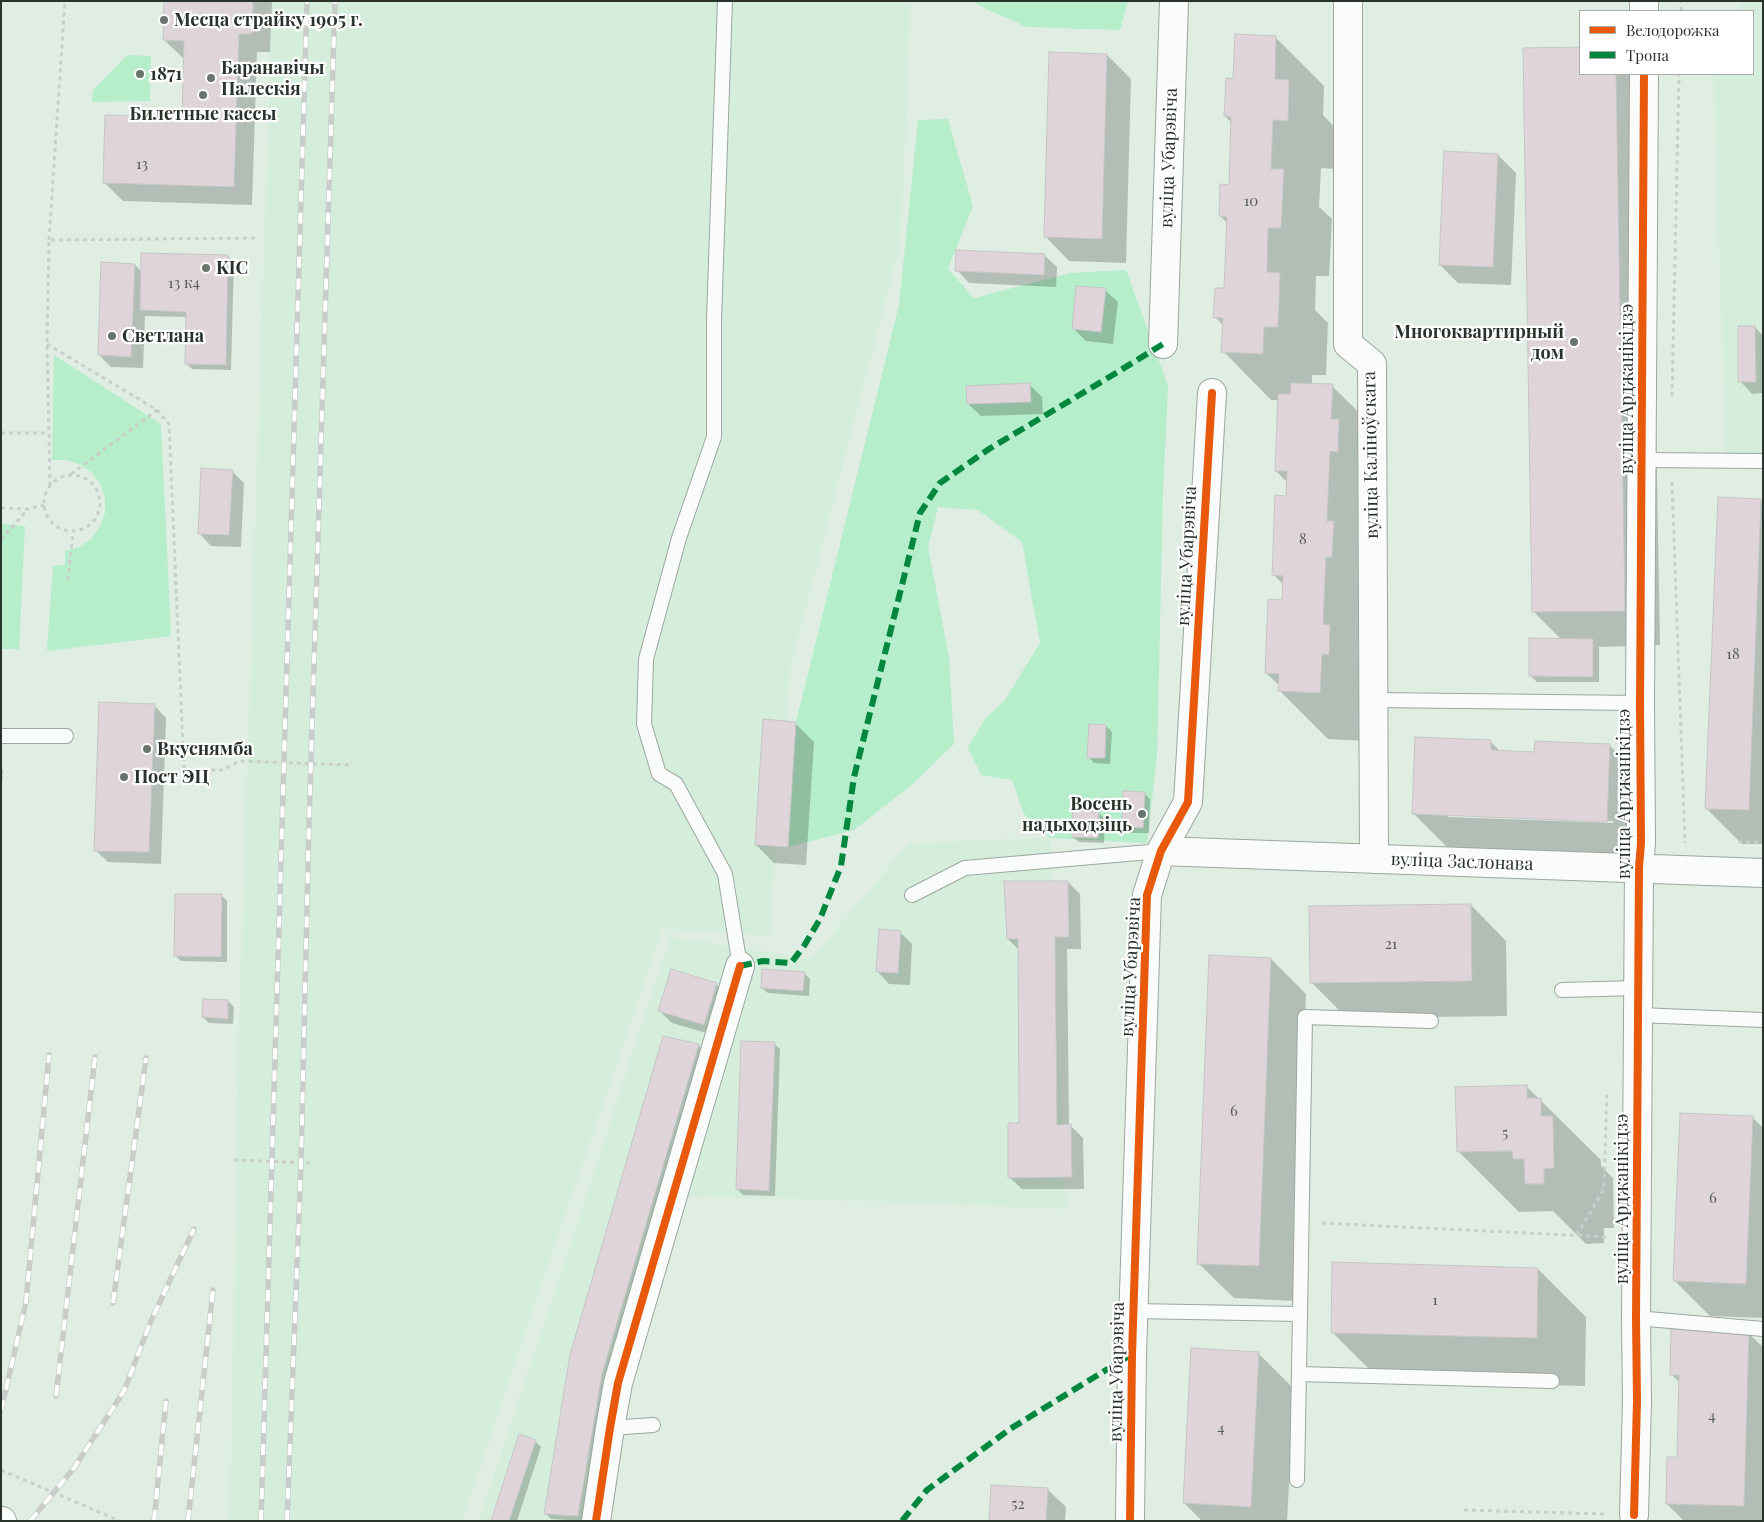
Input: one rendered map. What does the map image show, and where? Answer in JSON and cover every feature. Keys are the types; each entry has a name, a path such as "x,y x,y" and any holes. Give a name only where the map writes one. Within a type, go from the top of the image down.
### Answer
{"street":[{"name":"вуліца Убарэвіча","path":"1163,344 1174,1"},
{"name":"вуліца Каліноўскага","path":"1348,1 1348,344 1372,364 1374,859"},
{"name":"вуліца Арджанікідзэ","path":"1634,1515 1637,1401 1636,1238 1639,868 1641,842 1640,703 1644,75"},
{"name":"вуліца Убарэвіча","path":"1130,1521 1132,1354 1147,895 1161,851 1188,802 1212,393"},
{"name":"вуліца Заслонава","path":"1161,851 1763,874"},
{"path":"596,1521 618,1383 740,966"}],"lane":[{"path":"725,1 714,319 714,436 679,538 646,659 644,724 658,774 676,784 725,874 740,966"},
{"path":"1641,460 1763,462"},
{"path":"1373,700 1640,703"},
{"path":"1,736 66,736"},
{"path":"912,895 965,868 1161,851"},
{"path":"1562,990 1763,1020"},
{"path":"1297,1480 1306,1017 1431,1021"},
{"path":"1134,1311 1300,1314"},
{"path":"1636,1318 1763,1329"},
{"path":"1299,1374 1552,1381"},
{"path":"610,1428 653,1425"}],"path":[{"path":"50,486 47,344 49,240 64,1"},
{"path":"49,240 256,238"},
{"path":"47,344 157,410 170,424 184,770 222,770 240,761 349,766"},
{"path":"71,474 88,479 99,493 100,511 89,526 72,532 55,526 44,512 44,494 54,480 71,474 157,410"},
{"path":"1,433 49,433"},
{"path":"1,508 28,509 44,505"},
{"path":"1,540 28,509"},
{"path":"68,580 72,532"},
{"path":"1576,1235 1604,1189 1608,1084"},
{"path":"234,1160 312,1163"},
{"path":"1302,1222 1636,1238"},
{"path":"1,1470 120,1521"},
{"path":"1464,1510 1634,1515"}],"shaded area":[{"path":"272,1 911,1 901,240 791,666 769,936 662,929 462,1521 230,1521 239,1026"},
{"path":"1745,1 1763,1 1763,462 1726,461 1713,75 1754,75 1754,10 1739,10"},
{"path":"1050,838 1066,1209 810,1199 690,1197 667,1186 584,1521 479,1521 671,937 811,959 909,843"}],"green space":[{"path":"972,1 1128,1 1120,30 1027,27"},
{"path":"127,55 151,56 150,101 92,102 93,90"},
{"path":"948,119 973,206 948,269 974,298 1070,273 1126,270 1168,386 1163,494 1157,756 1147,843 1050,838 1024,814 1012,780 981,775 968,747 985,719 1005,700 1040,643 1022,542 978,510 938,507 928,547 949,657 954,744 913,784 854,830 788,847 796,722 899,305 918,120"},
{"path":"54,355 161,424 171,636 47,651 53,566 65,565 65,551 79,547 91,539 100,527 105,513 105,499 101,485 92,473 81,465 67,460 52,460"},
{"path":"1,524 25,526 19,649 1,649"}],"building":[{"name":"Баранавічы Палескія","path":"164,1 253,1 252,34 239,34 234,187 103,183 105,115 182,118 184,41 163,40"},
{"path":"1235,34 1276,36 1275,79 1289,80 1288,121 1273,120 1271,169 1284,169 1281,228 1268,228 1267,272 1280,273 1278,327 1264,327 1263,354 1221,352 1223,318 1213,318 1215,288 1224,288 1227,217 1219,216 1220,184 1229,185 1231,117 1224,116 1226,78 1233,79"},
{"name":"Многоквартирный дом","path":"1579,47 1579,75 1616,75 1625,611 1532,612 1523,48"},
{"path":"1049,52 1107,54 1102,239 1044,237"},
{"path":"1444,151 1498,154 1493,267 1439,265"},
{"path":"956,250 1045,254 1044,275 955,271"},
{"path":"141,253 228,255 226,365 185,364 186,312 140,310"},
{"path":"101,262 135,264 131,357 98,355"},
{"path":"1076,286 1106,288 1101,332 1072,329"},
{"path":"1738,326 1755,326 1756,382 1738,382"},
{"path":"1030,383 1031,402 967,404 966,386"},
{"path":"1291,383 1333,384 1331,419 1339,419 1338,452 1330,451 1327,521 1334,521 1332,557 1326,557 1323,624 1330,625 1329,655 1322,654 1320,693 1278,691 1279,674 1265,673 1268,599 1282,600 1283,576 1272,575 1275,495 1286,496 1287,471 1275,471 1278,394 1290,394"},
{"path":"201,468 233,470 229,535 198,534"},
{"path":"1718,497 1761,499 1749,810 1705,809"},
{"path":"1529,638 1593,639 1593,677 1529,676"},
{"name":"Пост ЭЦ","path":"99,702 155,704 149,852 94,851"},
{"path":"763,719 796,722 788,847 755,845"},
{"path":"1089,724 1106,725 1105,758 1087,758"},
{"path":"1415,737 1491,740 1491,750 1534,752 1535,741 1610,744 1607,822 1412,814"},
{"path":"1123,791 1145,792 1143,828 1122,827"},
{"path":"1073,811 1099,812 1098,838 1072,837"},
{"path":"1004,881 1068,881 1069,937 1055,937 1057,1125 1071,1124 1072,1177 1008,1178 1008,1123 1019,1123 1018,939 1007,939"},
{"path":"175,894 222,894 221,957 174,956"},
{"path":"1471,904 1472,981 1310,983 1309,906"},
{"path":"879,929 901,931 898,973 876,972"},
{"path":"1209,955 1271,958 1259,1266 1197,1264"},
{"path":"671,969 717,983 704,1025 658,1011"},
{"path":"762,969 805,972 803,991 761,988"},
{"path":"203,999 228,1000 228,1019 202,1017"},
{"path":"663,1036 699,1044 602,1374 578,1516 544,1514 570,1355"},
{"path":"741,1041 775,1042 769,1191 736,1189"},
{"path":"1527,1085 1527,1098 1541,1098 1541,1116 1553,1116 1554,1168 1544,1169 1544,1184 1525,1184 1524,1159 1513,1159 1512,1151 1457,1152 1455,1087"},
{"path":"1680,1113 1753,1116 1746,1284 1673,1281"},
{"path":"1332,1262 1538,1268 1537,1338 1331,1333"},
{"path":"1671,1329 1749,1332 1744,1506 1666,1504 1667,1457 1677,1457 1679,1375 1670,1375"},
{"path":"1191,1348 1259,1352 1251,1507 1183,1503"},
{"path":"519,1434 536,1440 509,1521 491,1521"},
{"path":"991,1485 1048,1488 1046,1521 989,1521"}],"railway":[{"path":"261,1521 307,1"},
{"path":"287,1521 301,1163 309,822 335,1"},
{"path":"1,1411 26,1302 49,1055"},
{"path":"56,1396 95,1057"},
{"path":"113,1303 146,1058"},
{"path":"30,1521 74,1468 124,1391 150,1323 194,1229"},
{"path":"188,1521 213,1290"},
{"path":"154,1521 166,1401"}],"marked path":[{"path":"740,966 763,961 791,963 820,919 841,866 854,777 920,513 940,483 989,449 1163,344"},
{"path":"902,1521 927,1490 1010,1429 1132,1354"}],"cycle path":[{"path":"1634,1515 1637,1401 1639,868 1641,843 1640,703 1644,75"},
{"path":"1130,1521 1132,1354 1147,895 1161,851 1188,802 1212,393"},
{"path":"596,1521 618,1383 740,966"}],"place":[{"name":"Месца страйку 1905 г.","path":"164,20"},
{"name":"1871","path":"140,74"},
{"name":"Баранавічы Палескія","path":"211,78"},
{"name":"Билетные кассы","path":"203,95"},
{"name":"KIC","path":"206,268"},
{"name":"Светлана","path":"112,336"},
{"name":"Многоквартирный дом","path":"1574,342"},
{"name":"Вкуснямба","path":"147,749"},
{"name":"Пост ЭЦ","path":"124,777"},
{"name":"Восень надыходзіць","path":"1142,814"}]}
